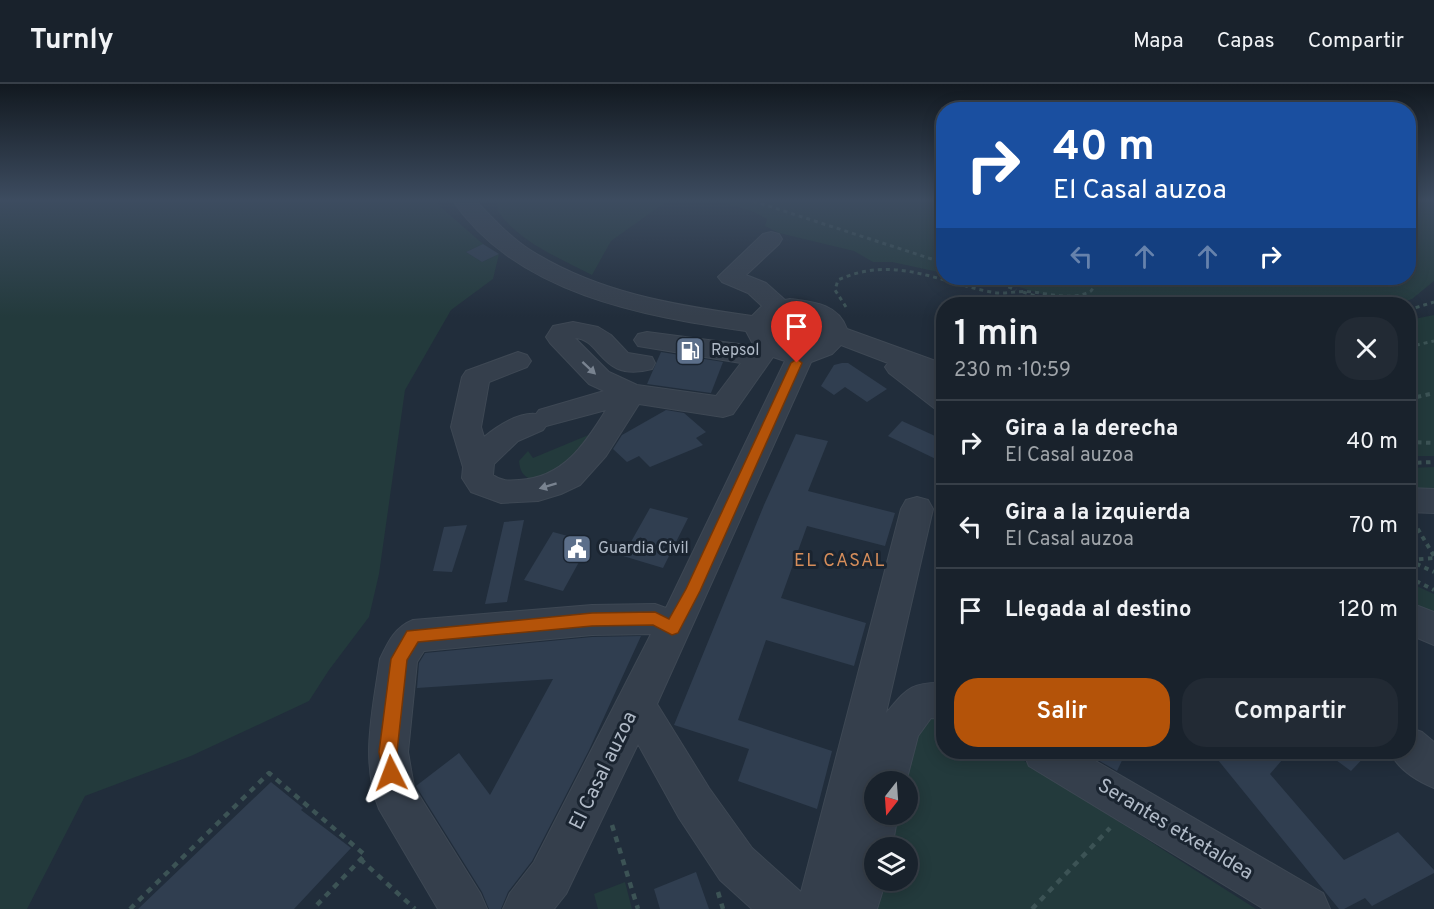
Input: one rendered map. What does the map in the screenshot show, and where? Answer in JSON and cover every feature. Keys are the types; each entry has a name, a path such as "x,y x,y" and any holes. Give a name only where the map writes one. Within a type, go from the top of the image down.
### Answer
{"street":[{"path":"503,240 522,255 595,292 676,313 772,345 823,349 833,328"},
{"path":"770,240 730,277 764,280 779,308"},
{"path":"518,361 476,377 466,427 477,465 476,474 482,483 493,489 529,492 555,485 576,471 593,451 640,368 620,300"},
{"path":"772,345 763,316 779,308 790,306 808,308 824,314 833,328 874,348 936,388"},
{"path":"597,404 548,356 548,341 562,325 559,337 561,342 599,378 640,368 772,345 833,328"},
{"path":"640,368 723,407 772,345"},
{"name":"El Casal auzoa","path":"526,909 550,878 692,591 772,345"},
{"path":"477,465 509,433 541,420 597,404 640,368"},
{"path":"1416,501 1434,501"},
{"path":"819,909 917,509"},
{"path":"464,909 394,794 388,752 395,688 399,659 413,636 592,620 655,619 672,628"},
{"path":"1416,621 1434,628"},
{"path":"888,771 900,727 922,700 936,701"},
{"path":"634,710 642,715 694,803 736,864 784,909"},
{"path":"1416,739 1434,747"},
{"path":"1416,753 1434,768"},
{"name":"Serantes etxetaldea","path":"1055,759 1307,909"},
{"path":"854,909 863,883 875,825"}],"path":[{"path":"872,240 936,260"},
{"path":"833,328 848,314 844,301 835,290 838,280 862,270 884,268 906,270 936,278"},
{"path":"962,285 992,293 1002,294 1017,290 1071,296 1085,295 1097,285"},
{"path":"1004,285 1038,297"},
{"path":"1416,308 1434,302"},
{"path":"1416,345 1434,340"},
{"path":"1416,397 1434,393"},
{"path":"1416,442 1434,443"},
{"path":"1416,463 1434,462"},
{"path":"1416,527 1434,557 1416,559"},
{"path":"1416,563 1434,572"},
{"path":"1416,581 1434,590"},
{"path":"130,909 269,773 365,855 314,909"},
{"path":"611,823 638,909"},
{"path":"1032,909 1109,827 1119,833"},
{"path":"360,860 415,909"}],"green space":[{"path":"0,240 478,240 483,244 466,252 482,262 499,254 493,279 451,310 405,390 379,574 369,617 309,701 191,756 85,796 27,909 0,909"},
{"path":"527,240 613,240 592,275"},
{"path":"806,240 936,240 936,271 892,262 873,262 854,251"},
{"path":"1416,240 1434,240 1434,281 1414,297 1051,297 1019,287 1020,285 1416,285"},
{"path":"986,285 1012,285 993,287"},
{"path":"1434,315 1434,456 1416,456 1416,319"},
{"path":"598,431 577,449 570,470 530,479 522,472 519,461 528,451 533,458"},
{"path":"1434,467 1434,494 1416,494 1416,468"},
{"path":"1416,586 1434,594 1434,615 1416,607"},
{"path":"936,716 936,759 1021,759 1256,909 868,909 871,891 918,891 918,837 883,837 886,825 918,825 918,771 897,771 904,741 929,717"},
{"path":"625,882 632,909 598,909 594,894"}],"building":[{"path":"483,244 499,254 482,262 466,252"},
{"path":"661,352 723,362 711,393 647,384"},
{"path":"848,363 887,389 867,402 845,387 834,395 821,386 834,365"},
{"path":"666,410 684,413 706,432 696,438 703,445 650,467 639,456 627,462 613,449 622,435"},
{"path":"902,421 936,436 936,459 888,436"},
{"path":"796,434 828,441 808,491 895,513 885,546 807,526 781,598 866,623 854,666 766,640 738,720 832,751 817,809 738,781 749,749 674,725 764,505"},
{"path":"650,508 688,518 663,568 623,556"},
{"path":"524,520 507,602 485,604 504,522"},
{"path":"467,525 452,572 433,571 444,527"},
{"path":"553,532 590,542 563,591 524,580"},
{"path":"641,636 589,750 532,861 508,892 501,909 489,909 482,892 416,786 459,753 490,795 553,679 417,688 419,663 425,653 592,637"},
{"path":"1096,759 1123,759 1117,771"},
{"path":"1283,759 1270,774 1344,860 1398,832 1434,870 1434,873 1372,906 1365,898 1344,909 1339,909 1218,760"},
{"path":"1335,759 1362,759 1351,771"},
{"path":"271,782 303,808 301,810 351,848 294,909 138,909"},
{"path":"696,872 709,909 660,909 654,889"}],"place":[{"name":"Repsol","path":"690,351"},
{"name":"Guardia Civil","path":"577,549"}],"district":[{"name":"EL CASAL","path":"840,561"}],"route":[{"path":"391,773 388,752 399,659 413,636 592,620 655,619 672,628 692,591 797,363"}]}
